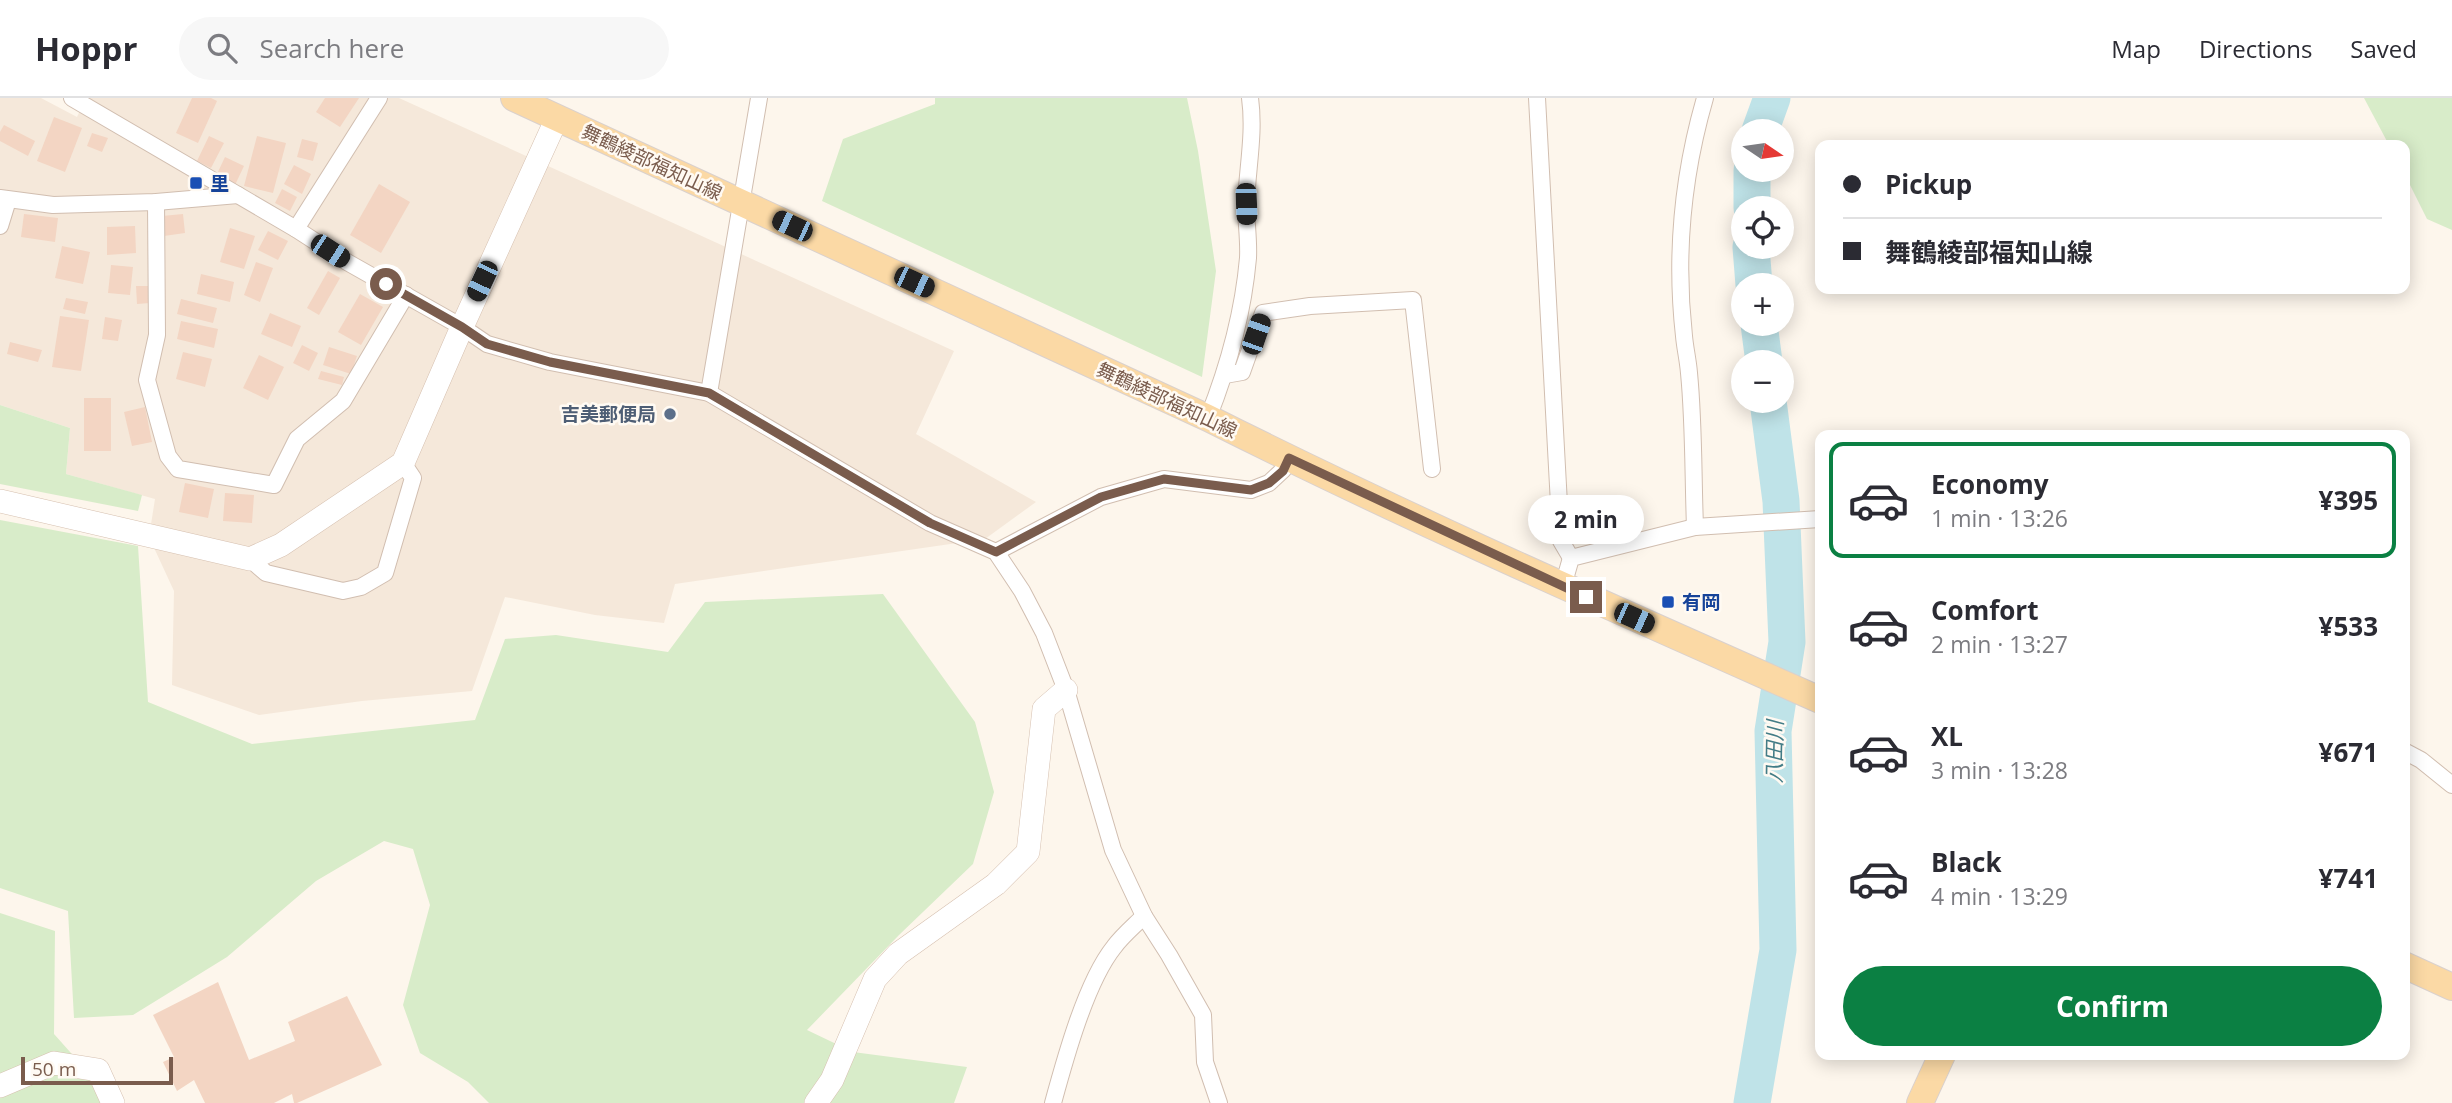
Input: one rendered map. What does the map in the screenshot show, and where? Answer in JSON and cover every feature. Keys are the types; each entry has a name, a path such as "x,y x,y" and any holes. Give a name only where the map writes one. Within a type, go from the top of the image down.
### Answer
{"main road":[{"name":"舞鶴綾部福知山線","path":"514,98 1208,418 1563,586 1815,698"},
{"path":"2410,968 2452,987"},
{"path":"1920,1103 1940,1060"}],"street":[{"path":"72,98 487,344 550,362 709,393 930,523 996,552 1022,591 1044,633 1066,690 1113,850 1144,916 1203,1015 1205,1062 1219,1103"},
{"path":"296,229 379,98"},
{"path":"709,393 759,98"},
{"path":"1208,418 1225,375 1240,315 1248,256 1246,204 1251,145 1250,98"},
{"path":"1538,98 1561,541 1571,558 1563,586"},
{"path":"1695,527 1689,371 1681,278 1683,212 1694,135 1705,98"},
{"path":"250,559 281,545 403,463 557,118"},
{"path":"0,226 4,199 52,205 156,202 238,195"},
{"path":"156,202 157,335 147,380 168,456 178,469 274,485 297,439 343,401 406,295"},
{"path":"1225,375 1242,372 1263,313 1310,306 1413,300 1432,469"},
{"path":"996,552 1101,497 1164,479 1251,490 1269,483 1283,471 1289,458"},
{"path":"0,501 250,559 266,573 343,591 361,587 384,573 413,478 403,463"},
{"path":"1571,558 1695,527 1815,519"},
{"path":"816,1103 832,1080 875,979 898,954 996,884 1028,852 1044,709 1066,690"},
{"path":"2410,754 2452,785"},
{"path":"1053,1103 1087,996 1101,965 1114,947 1144,916"},
{"path":"0,1086 54,1063 98,1070 113,1103"}],"shaded area":[{"path":"0,98 41,98 77,117 86,98 399,98 954,351 916,434 1036,502 985,539 675,584 664,623 595,615 505,597 472,691 362,701 259,715 172,685 174,591 149,537 155,499 66,474 70,428 0,405"}],"green space":[{"path":"935,98 1187,98 1216,271 1202,377 822,201 843,139 935,104"},
{"path":"2364,98 2452,98 2452,230 2427,219 2410,185 2410,140 2386,140"},
{"path":"0,405 70,428 66,474 142,495 138,511 0,484"},
{"path":"0,520 138,546 148,702 252,744 475,720 505,639 556,635 668,652 705,602 883,594 975,722 994,792 973,864 899,935 807,1030 853,1052 967,1067 954,1103 489,1103 468,1082 420,1053 403,1005 430,905 413,849 384,841 316,881 227,957 133,1015 74,1018 68,911 0,888"},
{"path":"0,913 55,931 54,1034 103,1089 110,1103 0,1103"}],"building":[{"path":"192,98 211,98 217,101 198,143 176,133"},
{"path":"325,98 359,98 340,127 316,112"},
{"path":"54,117 82,128 65,172 37,161"},
{"path":"4,125 35,141 28,156 0,141 0,132"},
{"path":"92,133 108,138 102,152 87,146"},
{"path":"209,136 224,143 211,168 197,161"},
{"path":"257,136 286,143 273,193 244,186"},
{"path":"302,139 318,143 313,161 297,157"},
{"path":"225,157 244,166 235,185 216,176"},
{"path":"294,165 311,174 302,194 284,184"},
{"path":"379,184 410,202 381,253 350,235"},
{"path":"282,189 297,197 290,211 275,203"},
{"path":"24,214 58,218 55,242 21,237"},
{"path":"183,214 185,233 164,236 162,216"},
{"path":"135,226 136,253 107,255 107,227"},
{"path":"230,228 255,236 244,269 220,262"},
{"path":"268,231 288,241 278,260 258,250"},
{"path":"62,246 90,252 83,284 55,278"},
{"path":"256,262 273,268 260,302 244,295"},
{"path":"111,265 133,267 130,295 108,293"},
{"path":"328,271 340,278 319,315 307,308"},
{"path":"201,274 234,282 230,302 197,294"},
{"path":"136,286 150,286 150,303 137,304"},
{"path":"360,294 383,307 361,345 338,332"},
{"path":"66,298 88,302 85,314 63,309"},
{"path":"181,299 217,308 213,323 177,314"},
{"path":"270,313 301,326 292,347 261,334"},
{"path":"60,316 89,320 81,371 52,367"},
{"path":"105,317 122,320 118,341 102,339"},
{"path":"181,321 218,329 214,348 177,339"},
{"path":"10,342 42,350 38,362 7,354"},
{"path":"302,345 318,353 309,371 293,363"},
{"path":"329,347 357,356 351,374 323,365"},
{"path":"183,352 212,359 205,387 176,379"},
{"path":"259,355 284,367 268,400 243,388"},
{"path":"321,371 344,377 342,385 318,379"},
{"path":"84,398 111,398 111,451 84,451"},
{"path":"145,407 152,442 132,446 124,412"},
{"path":"185,483 214,489 208,518 179,512"},
{"path":"225,493 254,495 252,523 223,521"},
{"path":"218,982 249,1060 295,1041 288,1022 347,996 382,1065 297,1103 294,1103 292,1094 274,1103 205,1103 194,1080 177,1091 163,1062 174,1057 153,1015"}],"waterway":[{"name":"八田川","path":"1764,119 1772,98"},
{"name":"八田川","path":"1752,182 1752,196"},
{"name":"八田川","path":"1752,259 1753,273"},
{"name":"八田川","path":"1761,336 1762,350"},
{"name":"八田川","path":"1752,1103 1778,950 1773,731 1787,642 1781,501 1770,413"}],"place":[{"name":"里","path":"196,183"},
{"name":"吉美郵便局","path":"670,414"},
{"name":"有岡","path":"1668,602"}],"route":[{"path":"386,284 487,344 550,362 709,393 930,523 996,552 1101,497 1164,479 1251,490 1269,483 1283,471 1289,458 1586,597"}]}
